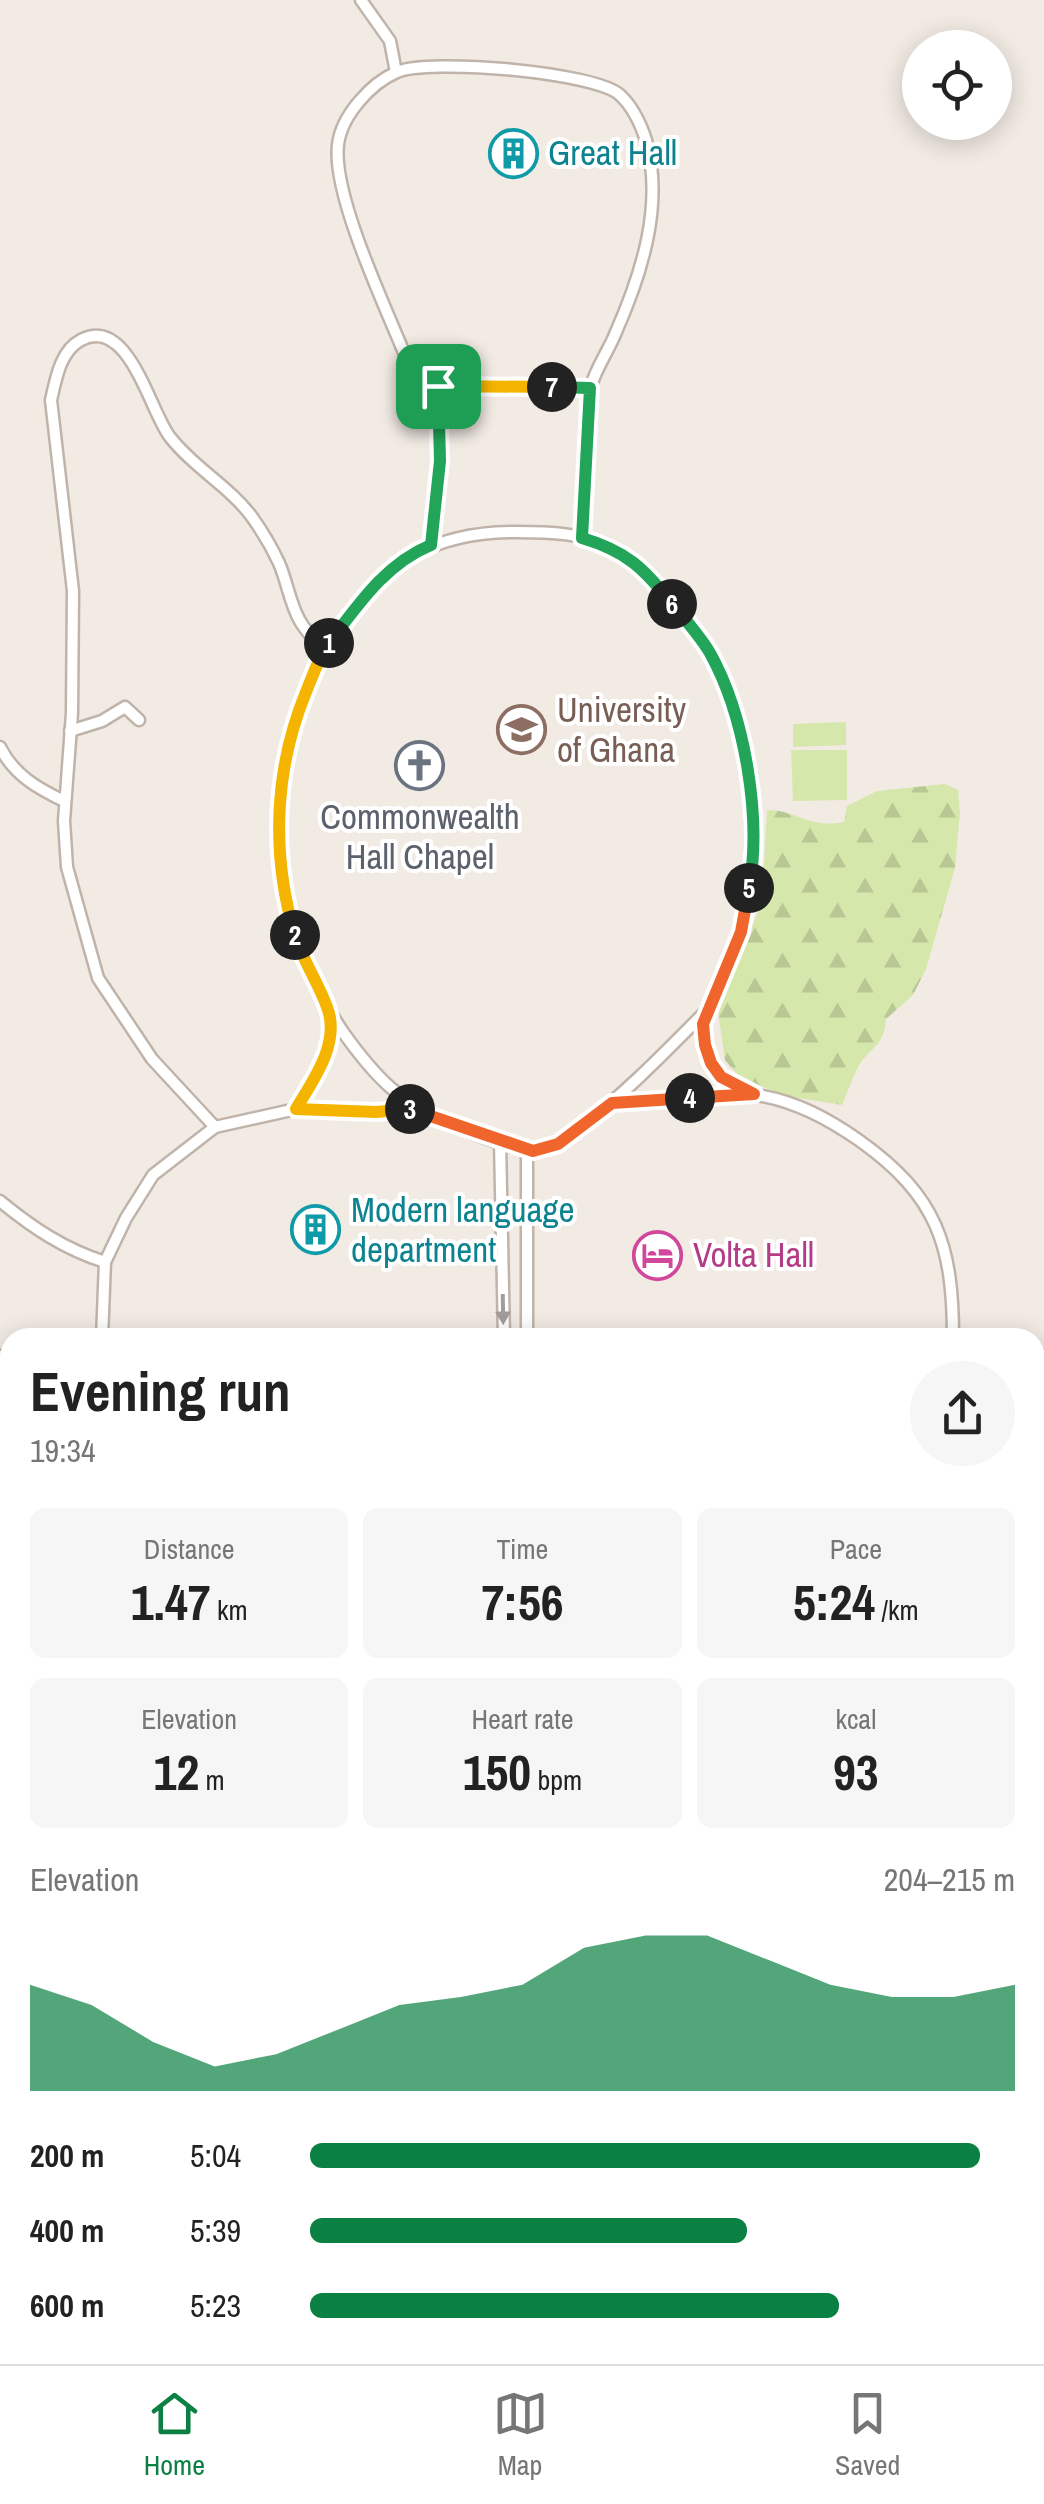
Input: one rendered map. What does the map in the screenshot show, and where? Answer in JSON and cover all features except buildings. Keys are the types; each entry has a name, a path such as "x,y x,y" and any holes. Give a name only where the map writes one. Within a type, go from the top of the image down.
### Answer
{"street":[{"path":"361,0 390,42 396,72"},
{"path":"582,538 590,388 624,312 643,258 652,214 652,175 646,140 635,114 618,93 589,80 419,66 396,72 348,113 338,146 343,196 407,360 423,379 438,386 590,388"},
{"path":"215,1127 152,1059 98,978 67,868 64,801 73,591 52,400 57,374 67,353 87,337 118,344 131,361 166,432 186,456 250,515 279,563 299,620 324,651"},
{"path":"431,545 440,461 438,386"},
{"path":"707,1010 612,1103 558,1144 533,1151 413,1108 364,1061 330,1011 300,952 287,908 278,835 283,776 292,729 324,651 362,597 413,553 474,532 538,532 582,538 613,548 650,576 710,653 743,746 753,832 751,877 741,932 703,1024 711,1063 721,1077 754,1094 796,1104 838,1125 882,1156 914,1186 938,1230 951,1295 953,1328"},
{"path":"70,731 102,721 125,707 139,720"},
{"path":"0,747 14,770 28,782 64,801"},
{"path":"296,1109 324,1062 330,1011"},
{"path":"612,1103 754,1094"},
{"path":"102,1328 105,1262 152,1176 215,1127 296,1109 376,1112 413,1108"},
{"path":"500,1142 504,1328"},
{"path":"527,1149 528,1328"},
{"path":"0,1200 53,1240 105,1262"}],"green space":[{"path":"846,722 846,745 793,747 793,724"},
{"path":"791,750 847,750 847,800 793,801"},
{"path":"945,784 958,790 955,868 926,969 913,995 886,1019 882,1036 858,1067 842,1105 786,1096 740,1078 725,1060 718,1012 762,902 767,810 821,823 844,822 847,806 877,791"}],"place":[{"name":"Great Hall","path":"513,153"},
{"name":"University of Ghana","path":"522,730"},
{"name":"Commonwealth Hall Chapel","path":"420,765"},
{"name":"Modern language department","path":"316,1230"},
{"name":"Volta Hall","path":"658,1255"}],"route":[{"path":"438,386 590,388 582,538 613,548 650,576 710,653 743,746 753,832 751,877 741,932 707,1010 703,1024 705,1045 721,1077 754,1094 612,1103 558,1144 533,1151 413,1108 376,1112 296,1109 324,1062 330,1011 300,952 283,894 278,835 292,729 316,664 362,597 413,553 431,545 440,461 438,386"}]}
